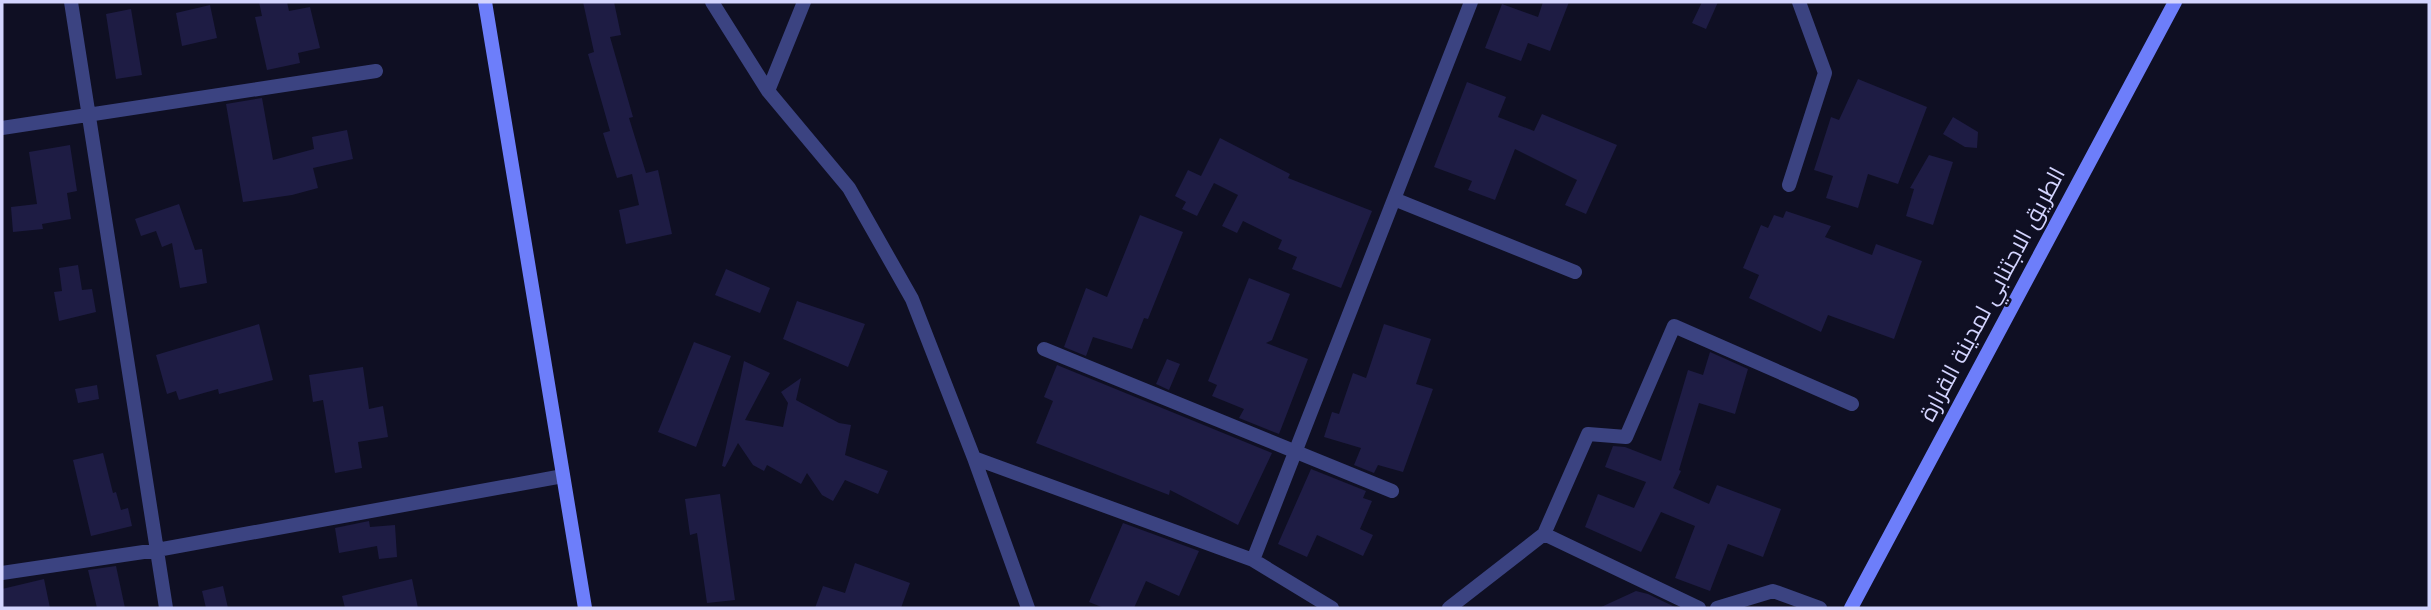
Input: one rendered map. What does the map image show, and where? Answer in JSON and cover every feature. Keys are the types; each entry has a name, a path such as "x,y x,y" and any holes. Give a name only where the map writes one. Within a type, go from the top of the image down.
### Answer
{"main road":[{"path":"485,2 585,608"},
{"name":"الطريق الاجتنابي لمدينة القرارة","path":"1851,608 2175,2"}],"street":[{"path":"71,2 166,608"},
{"path":"712,2 768,91 855,199 912,299 974,458 1028,608"},
{"path":"768,91 804,2"},
{"path":"1254,560 1471,2"},
{"path":"1789,185 1825,74 1799,2"},
{"path":"2,128 376,71"},
{"path":"1394,199 1575,272"},
{"path":"1449,608 1544,534 1588,434 1626,437 1674,326 1852,404"},
{"path":"1044,349 1392,491"},
{"path":"974,458 1254,560 1332,608"},
{"path":"2,573 157,550 563,476"},
{"path":"1544,534 1699,608"},
{"path":"1717,608 1773,591 1820,608"}],"building":[{"path":"259,2 287,2 289,11 310,7 320,48 298,53 300,63 267,70 255,17 262,16"},
{"path":"583,2 614,2 621,35 610,37 633,117 629,118 646,173 658,170 672,234 626,244 619,210 639,205 632,174 617,178 603,133 610,131 588,54 594,52"},
{"path":"1543,2 1569,2 1550,51 1528,43 1521,61 1485,48 1502,4 1538,17"},
{"path":"1702,2 1718,2 1706,29 1692,23"},
{"path":"210,5 217,38 182,46 176,13"},
{"path":"131,9 142,75 116,79 106,14"},
{"path":"1858,79 1927,107 1898,184 1868,174 1858,208 1826,198 1833,176 1814,170 1831,117 1839,120"},
{"path":"1467,82 1506,97 1498,117 1534,131 1542,114 1617,145 1586,214 1565,205 1577,180 1515,149 1495,200 1468,190 1472,181 1434,167"},
{"path":"262,98 273,160 314,149 312,137 347,130 353,159 313,168 318,188 292,195 243,202 226,104"},
{"path":"1953,117 1978,132 1977,148 1965,147 1943,134"},
{"path":"1220,138 1290,174 1288,178 1372,211 1341,288 1292,269 1297,257 1278,249 1282,240 1243,221 1237,233 1222,226 1238,195 1214,183 1197,216 1182,209 1186,202 1175,196 1188,170 1201,176"},
{"path":"70,145 77,191 67,193 71,219 42,224 43,229 13,232 11,207 37,204 29,152"},
{"path":"1929,155 1953,162 1933,225 1906,216 1914,189 1910,188"},
{"path":"179,204 195,250 202,249 207,283 180,288 172,243 162,247 156,231 141,236 135,219"},
{"path":"1786,211 1831,226 1825,237 1872,255 1876,244 1922,261 1894,339 1828,315 1821,332 1749,298 1759,275 1743,268 1761,225 1768,228 1774,215 1783,218"},
{"path":"1140,215 1183,232 1148,319 1144,318 1132,349 1093,337 1086,356 1064,347 1086,288 1107,297"},
{"path":"78,265 82,290 92,289 96,312 59,321 54,292 62,291 59,268"},
{"path":"726,269 770,288 760,313 715,295"},
{"path":"1249,278 1290,294 1272,340 1266,343 1308,359 1279,434 1239,418 1244,409 1212,396 1217,385 1208,381"},
{"path":"797,301 865,324 848,367 783,339"},
{"path":"259,324 273,380 219,394 218,389 179,400 176,391 167,394 156,355"},
{"path":"1384,324 1431,339 1416,384 1433,389 1403,472 1378,465 1374,473 1354,465 1361,448 1324,437 1332,412 1339,414 1353,373 1366,378"},
{"path":"694,342 731,356 696,447 658,432"},
{"path":"1710,352 1748,369 1735,414 1699,403 1679,470 1681,471 1673,488 1709,504 1717,485 1781,509 1763,557 1728,544 1710,591 1675,578 1695,526 1661,512 1641,552 1585,527 1598,494 1634,508 1646,482 1605,467 1613,446 1625,447 1661,461 1688,370 1703,375"},
{"path":"1167,359 1180,364 1169,390 1156,384"},
{"path":"744,361 770,373 745,420 783,427 788,403 781,392 801,378 796,400 839,423 851,425 845,455 888,471 878,494 845,480 833,501 822,495 807,473 801,484 767,465 764,471 753,465 738,443 725,467 722,466"},
{"path":"1057,365 1272,453 1238,525 1170,490 1169,495 1036,443 1053,401 1044,397"},
{"path":"363,367 369,409 383,406 388,437 358,442 362,468 335,473 323,400 313,402 309,375"},
{"path":"97,385 99,399 78,403 75,389"},
{"path":"103,453 113,493 116,492 121,510 128,508 132,526 91,536 73,460"},
{"path":"1311,469 1366,491 1363,498 1372,501 1360,529 1373,535 1363,556 1317,535 1307,557 1278,544"},
{"path":"720,494 735,600 707,603 697,533 690,535 685,499"},
{"path":"369,521 370,527 395,525 397,557 379,559 377,546 339,553 335,528"},
{"path":"1123,523 1199,551 1179,596 1146,581 1134,608 1104,608 1089,602"},
{"path":"855,563 910,583 901,608 815,608 823,586 845,593"},
{"path":"116,566 125,608 97,608 88,570"},
{"path":"44,579 50,608 2,608 2,589"},
{"path":"412,579 418,608 345,608 342,596"},
{"path":"223,586 228,608 206,608 202,591"},
{"path":"1636,591 1648,594 1677,608 1599,608"}]}
